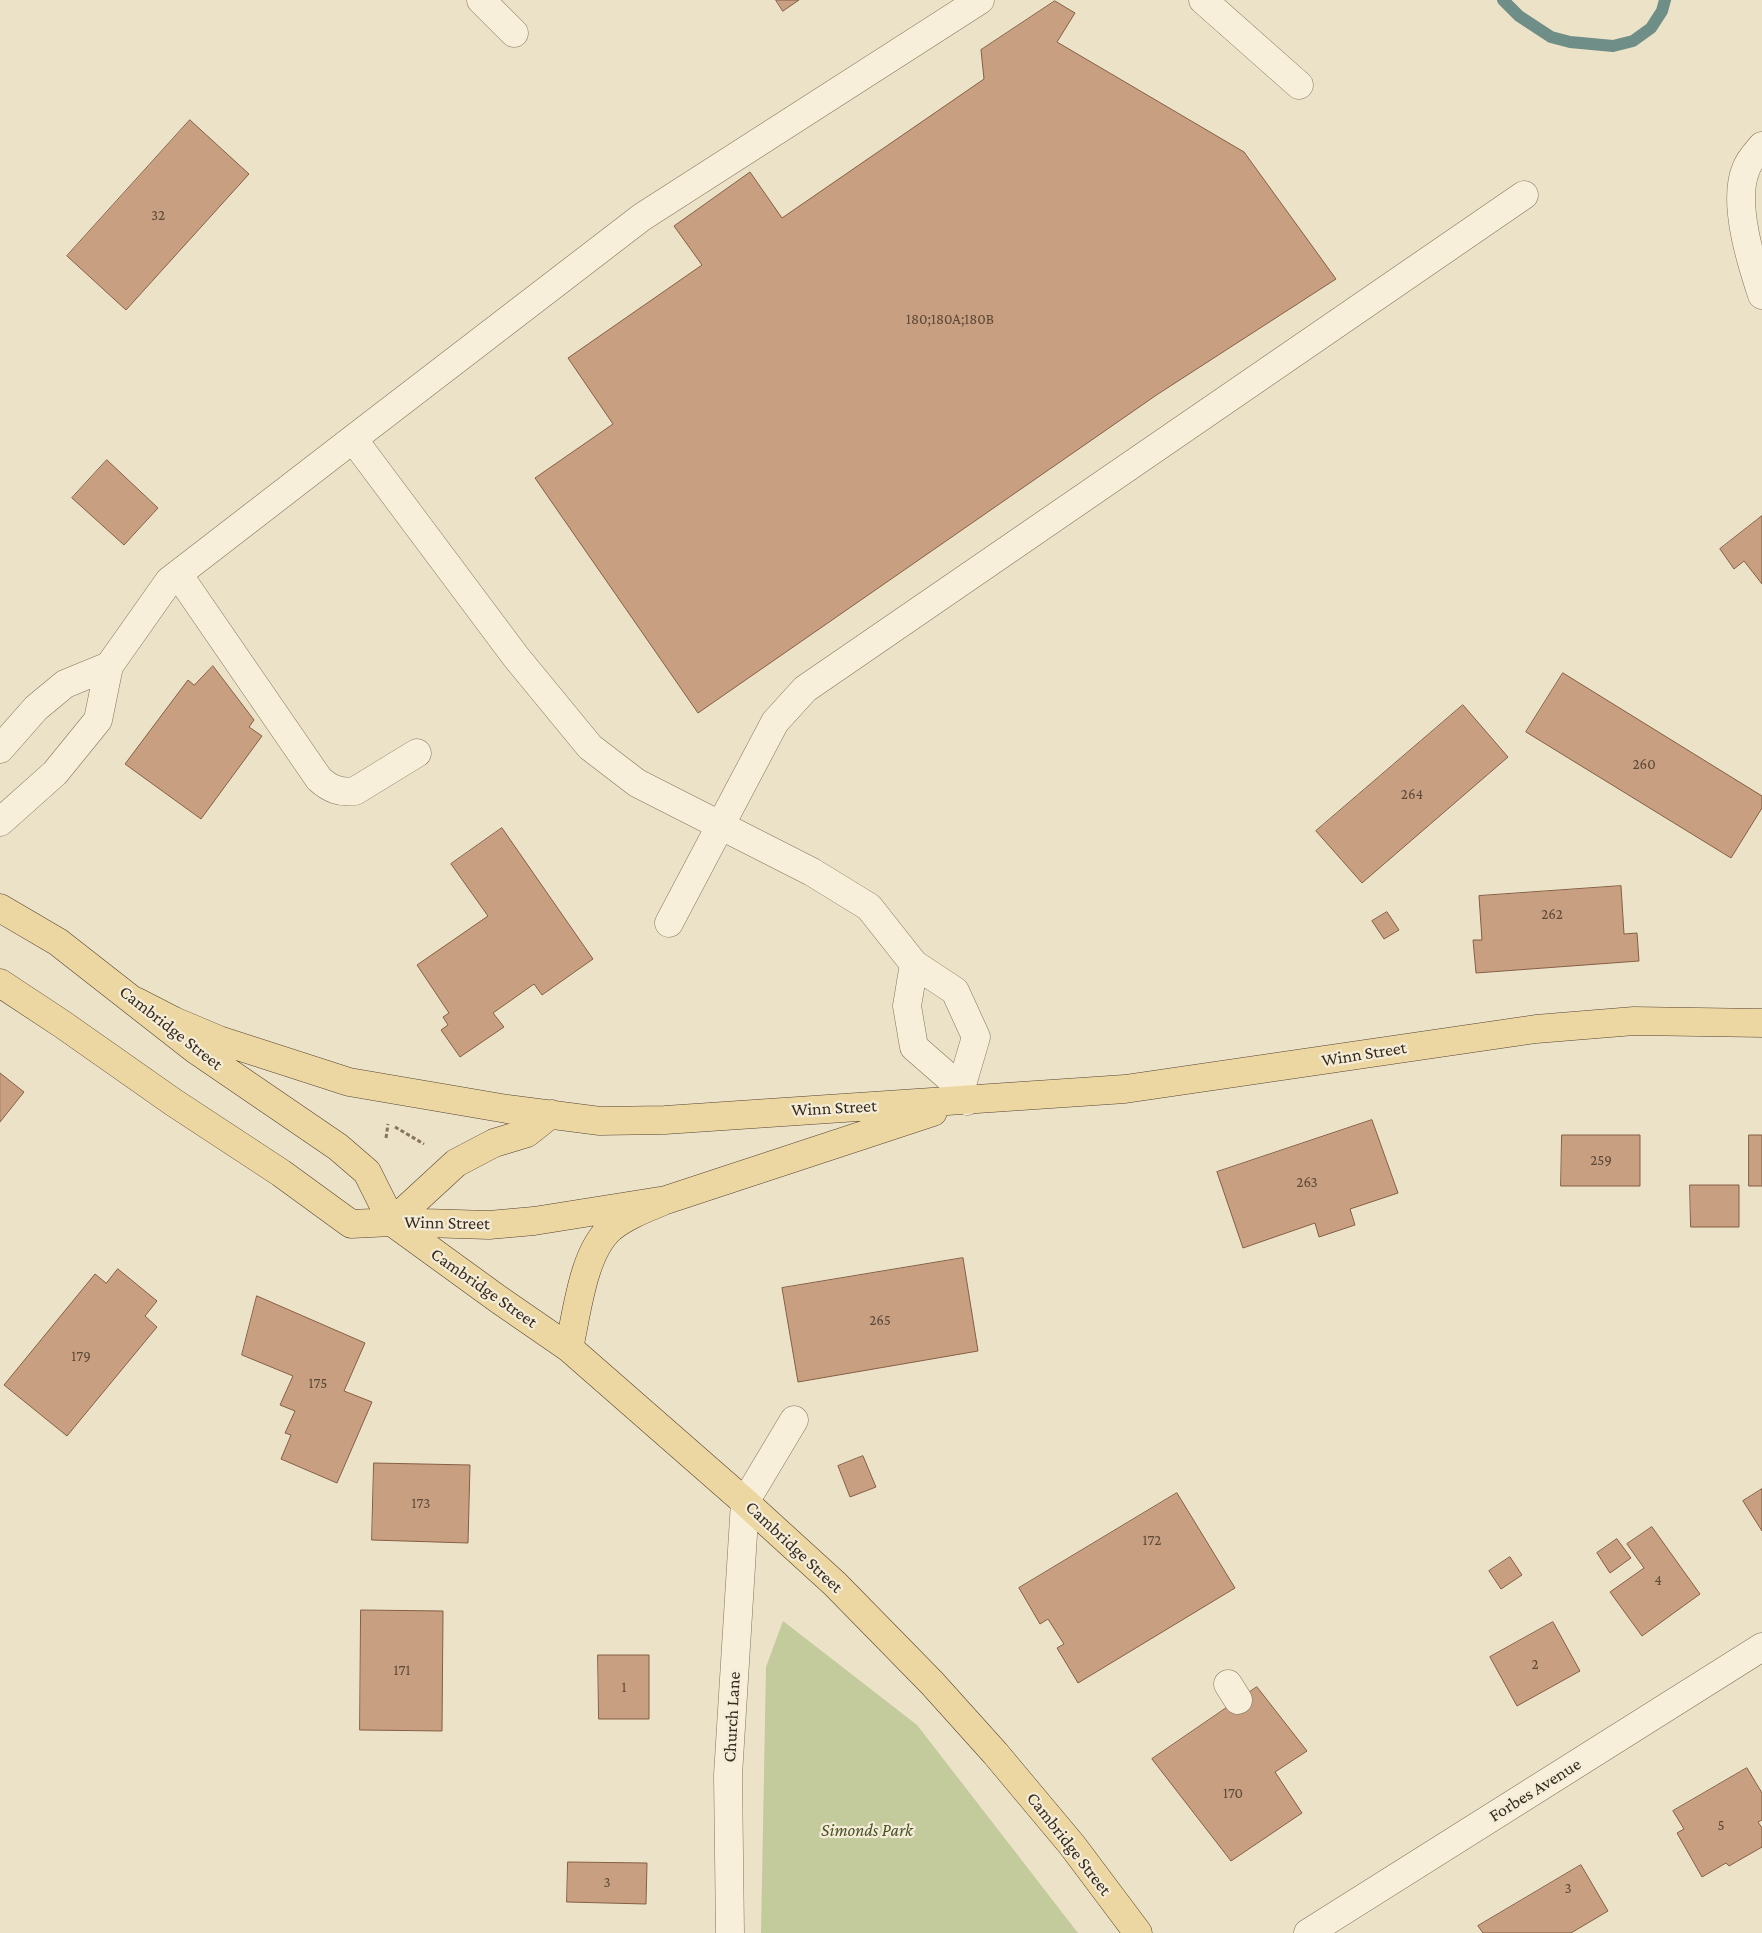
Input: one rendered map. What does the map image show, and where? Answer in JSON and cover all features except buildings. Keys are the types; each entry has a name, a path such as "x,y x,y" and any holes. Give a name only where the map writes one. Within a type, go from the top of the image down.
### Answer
{"main road":[{"name":"Cambridge Street","path":"0,908 58,942 196,1050 338,1147 367,1172 392,1222 498,1299 570,1348 745,1502 835,1584 932,1683 994,1752 1072,1846 1138,1933"},
{"path":"0,983 173,1102 281,1173 351,1224 392,1222"},
{"name":"Winn Street","path":"135,1001 174,1021 218,1040 349,1082 433,1098 600,1121 665,1120 964,1095 1145,1087 1536,1029 1634,1021 1762,1023"},
{"name":"Winn Street","path":"570,1348 586,1276 594,1252 610,1229 624,1219 666,1200 964,1095"},
{"name":"Winn Street","path":"392,1222 449,1168 494,1143 527,1133 551,1114"},
{"name":"Winn Street","path":"392,1222 489,1225 534,1221 666,1200"}],"street":[{"path":"481,0 514,33"},
{"path":"0,822 55,773 98,720 109,666 169,581 642,217 980,0"},
{"path":"1203,0 1299,85"},
{"path":"1762,146 1749,162 1743,177 1741,196 1745,235 1762,296"},
{"path":"669,923 775,722 805,689 1524,195"},
{"path":"353,439 516,657 590,747 637,783 812,872 869,907 914,964 955,991 976,1037 964,1095"},
{"path":"178,574 319,779 326,785 345,792 355,791 417,753"},
{"path":"0,749 36,708 65,684 109,666"},
{"path":"914,964 907,1006 914,1047 964,1095"},
{"path":"745,1502 794,1420"},
{"name":"Church Lane","path":"730,1933 728,1774 745,1502"},
{"name":"Forbes Avenue","path":"1308,1933 1762,1647"}],"path":[{"path":"386,1138 390,1119"},
{"path":"388,1124 428,1146"}],"green space":[{"name":"Simonds Park","path":"783,1621 917,1725 1078,1933 761,1933 766,1667"}],"waterway":[{"path":"1503,0 1519,16 1551,37 1570,42 1613,46 1633,41 1651,28 1662,11 1665,0"}]}
